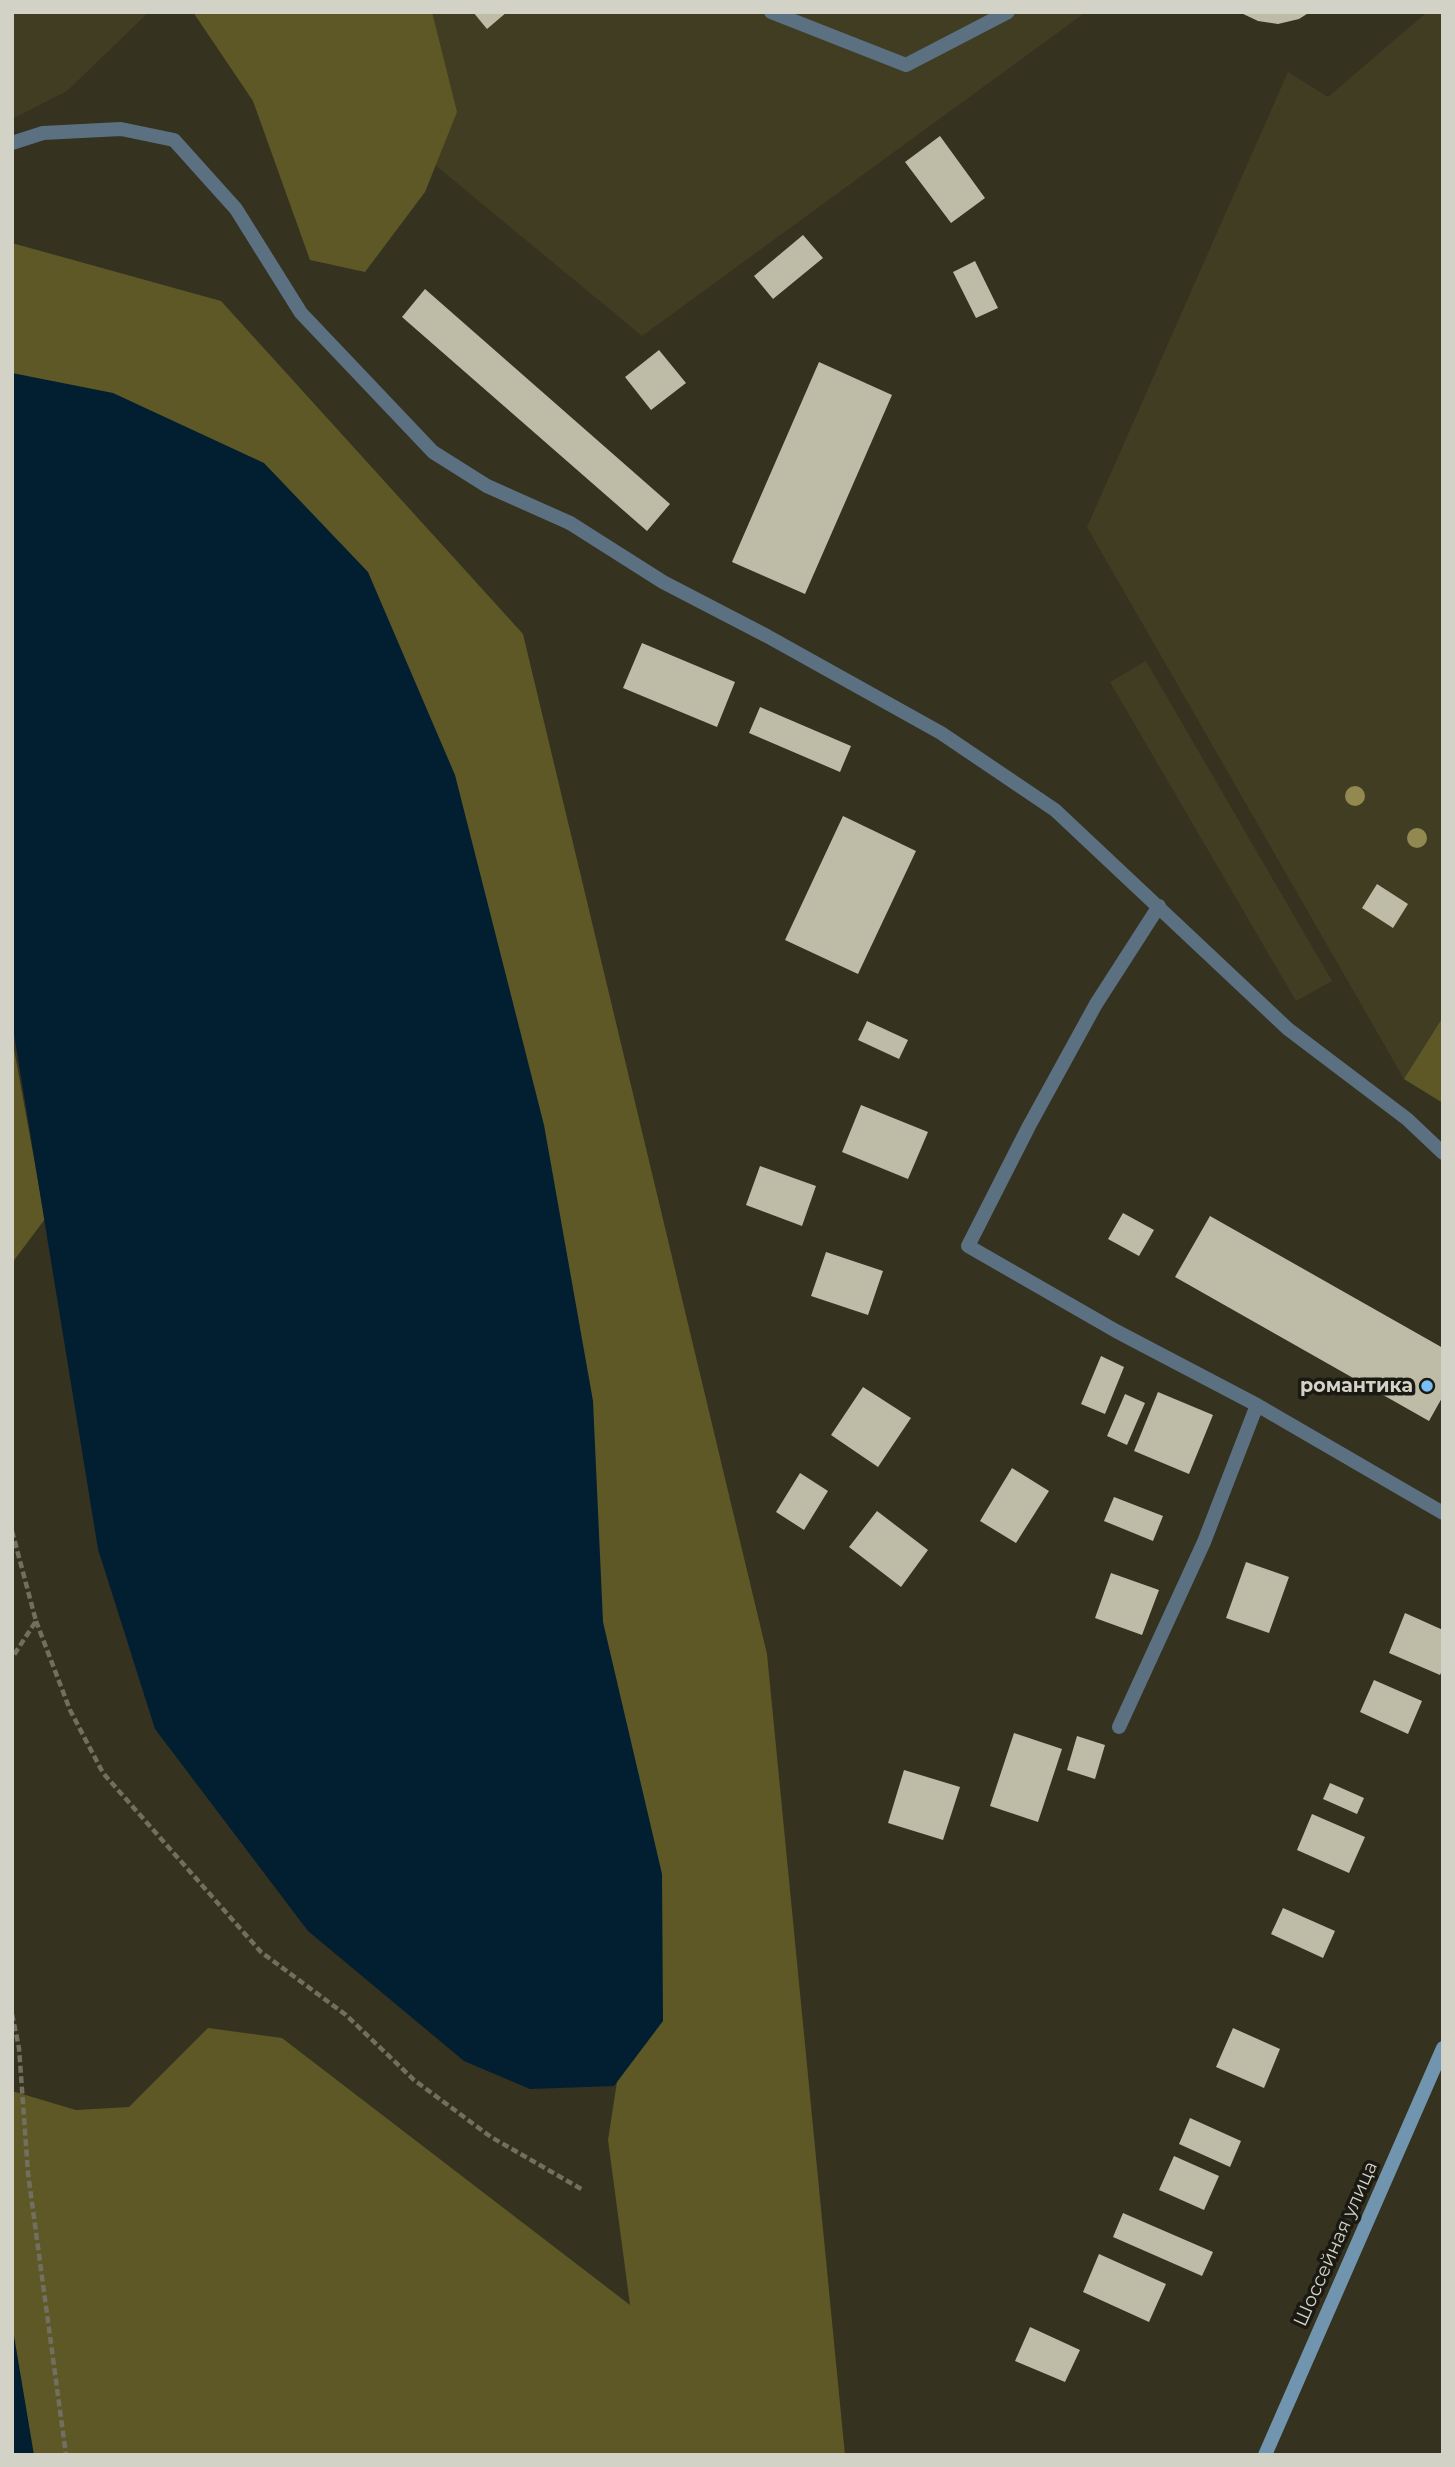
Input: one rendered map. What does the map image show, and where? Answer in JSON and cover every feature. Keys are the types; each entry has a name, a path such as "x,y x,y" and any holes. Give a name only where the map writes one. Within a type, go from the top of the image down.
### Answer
{"street":[{"path":"771,12 906,65 1008,12"},
{"path":"12,143 43,133 121,129 174,140 236,209 301,313 433,452 487,486 570,523 663,582 767,636 941,733 1055,810 1288,1029 1407,1119 1443,1153"},
{"path":"1159,906 1090,1016 1029,1125 968,1246 1116,1331 1257,1405 1443,1513"},
{"path":"1119,1727 1205,1542 1257,1405"},
{"name":"Шоссейная улица","path":"1265,2455 1443,2048"}],"path":[{"path":"12,1531 36,1621 70,1710 103,1773 261,1952 346,2015 414,2080 491,2137 583,2190"},
{"path":"12,1658 36,1621"},
{"path":"12,2014 19,2048 28,2173 66,2455"}],"shaded area":[{"path":"12,12 149,12 67,91 12,119"},
{"path":"193,12 432,12 457,112 425,192 365,272 310,260 253,101"},
{"path":"250,12 1086,12 642,336"},
{"path":"1427,12 1443,12 1443,1103 1404,1079 1087,527 1288,72 1328,97"},
{"path":"12,243 221,301 523,634 767,1654 845,2455 18,2455 12,2416 12,2091 76,2110 129,2107 208,2028 282,2038 630,2305 608,2140 635,1965 12,441"},
{"path":"1146,661 1332,981 1296,1001 1110,682"},
{"path":"1443,1017 1443,1103 1404,1079"},
{"path":"12,1038 45,1219 12,1263"}],"water":[{"path":"12,373 113,393 264,463 368,572 455,775 544,1125 593,1401 603,1622 662,1874 663,2021 614,2086 530,2089 464,2061 308,1931 155,1729 98,1549 12,1022"},
{"path":"12,2324 34,2455 12,2455"}],"building":[{"path":"473,12 507,12 487,29"},
{"path":"1239,12 1310,12 1299,19 1278,24 1258,21"},
{"path":"940,136 985,198 951,223 905,162"},
{"path":"803,235 823,258 773,299 754,276"},
{"path":"975,261 998,308 976,318 953,272"},
{"path":"425,289 670,504 647,531 402,317"},
{"path":"659,350 686,383 651,410 625,377"},
{"path":"819,362 892,395 805,594 732,562"},
{"path":"642,643 735,682 717,727 623,688"},
{"path":"760,707 851,746 840,772 749,733"},
{"path":"843,816 916,851 858,974 785,940"},
{"path":"1377,884 1408,904 1393,928 1362,908"},
{"path":"867,1021 908,1040 899,1059 858,1040"},
{"path":"861,1105 928,1132 908,1179 842,1152"},
{"path":"760,1166 816,1186 802,1226 746,1205"},
{"path":"1123,1213 1154,1230 1139,1256 1108,1239"},
{"path":"1210,1216 1443,1348 1443,1396 1429,1421 1175,1277"},
{"path":"826,1252 883,1271 868,1315 811,1296"},
{"path":"1101,1356 1124,1367 1105,1414 1081,1404"},
{"path":"863,1387 911,1418 878,1467 831,1435"},
{"path":"1158,1392 1213,1415 1189,1474 1134,1451"},
{"path":"1125,1394 1145,1403 1127,1445 1107,1436"},
{"path":"1012,1468 1049,1491 1016,1543 980,1521"},
{"path":"800,1473 828,1491 804,1530 776,1512"},
{"path":"1114,1497 1163,1516 1153,1541 1104,1521"},
{"path":"877,1511 928,1550 901,1587 849,1547"},
{"path":"1246,1562 1289,1577 1269,1633 1226,1618"},
{"path":"1111,1573 1159,1590 1142,1635 1095,1618"},
{"path":"1405,1613 1443,1630 1443,1668 1440,1675 1389,1653"},
{"path":"1374,1680 1422,1701 1408,1734 1360,1712"},
{"path":"1014,1733 1062,1749 1038,1822 990,1806"},
{"path":"1077,1736 1105,1745 1095,1779 1067,1770"},
{"path":"904,1770 960,1787 943,1840 888,1823"},
{"path":"1330,1783 1364,1798 1357,1814 1323,1799"},
{"path":"1312,1814 1365,1837 1349,1873 1297,1850"},
{"path":"1283,1908 1335,1931 1323,1958 1271,1934"},
{"path":"1233,2028 1280,2049 1264,2088 1216,2067"},
{"path":"1190,2118 1241,2141 1230,2167 1179,2144"},
{"path":"1174,2156 1219,2176 1204,2210 1159,2190"},
{"path":"1123,2213 1213,2252 1202,2276 1113,2237"},
{"path":"1099,2254 1166,2284 1149,2322 1083,2292"},
{"path":"1030,2327 1080,2350 1065,2382 1015,2361"}],"place":[{"name":"романтика","path":"1427,1386"}]}
